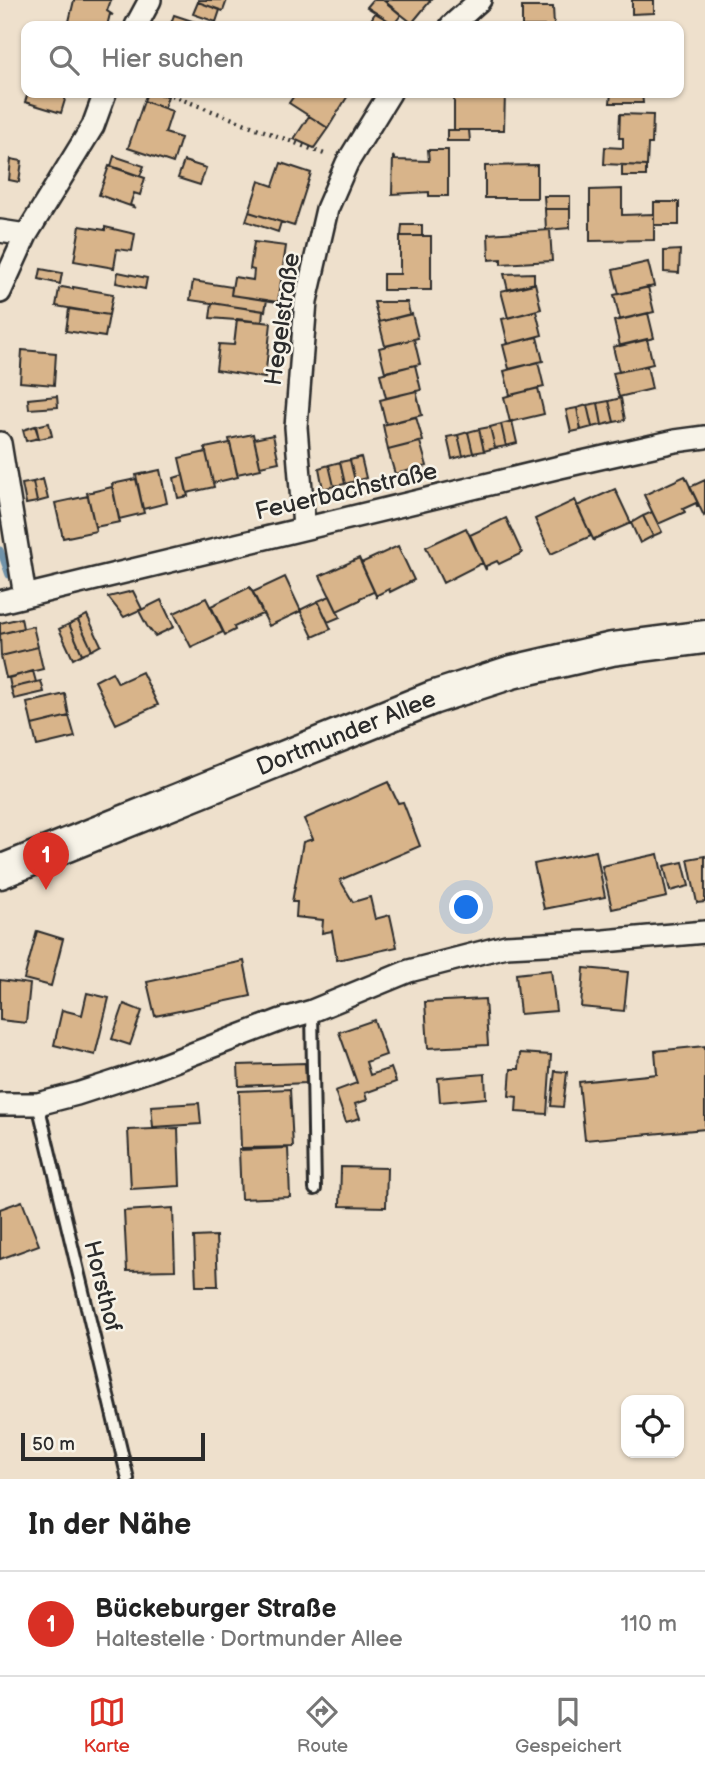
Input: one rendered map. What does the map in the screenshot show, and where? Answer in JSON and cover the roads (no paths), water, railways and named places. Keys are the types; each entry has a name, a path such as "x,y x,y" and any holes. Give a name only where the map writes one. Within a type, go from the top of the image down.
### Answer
{"main road":[{"name":"Dortmunder Allee","path":"0,872 432,698 512,672 599,652 705,637"}],"street":[{"path":"139,21 150,0"},
{"path":"457,21 480,0"},
{"path":"0,292 26,235 93,126 102,98"},
{"name":"Hegelstraße","path":"304,527 296,427 306,301 327,209 347,163 387,98"},
{"path":"0,231 26,235"},
{"name":"Feuerbachstraße","path":"0,602 585,461 705,437"},
{"path":"0,443 25,596"},
{"path":"0,1104 38,1104 148,1071 312,1011 410,971 506,946 705,932"}],"lane":[{"path":"312,1011 315,1189"},
{"name":"Horsthof","path":"38,1104 128,1479"}],"waterway":[{"path":"0,550 9,575"}],"place":[{"name":"Bückeburger Straße","path":"46,890"}]}
